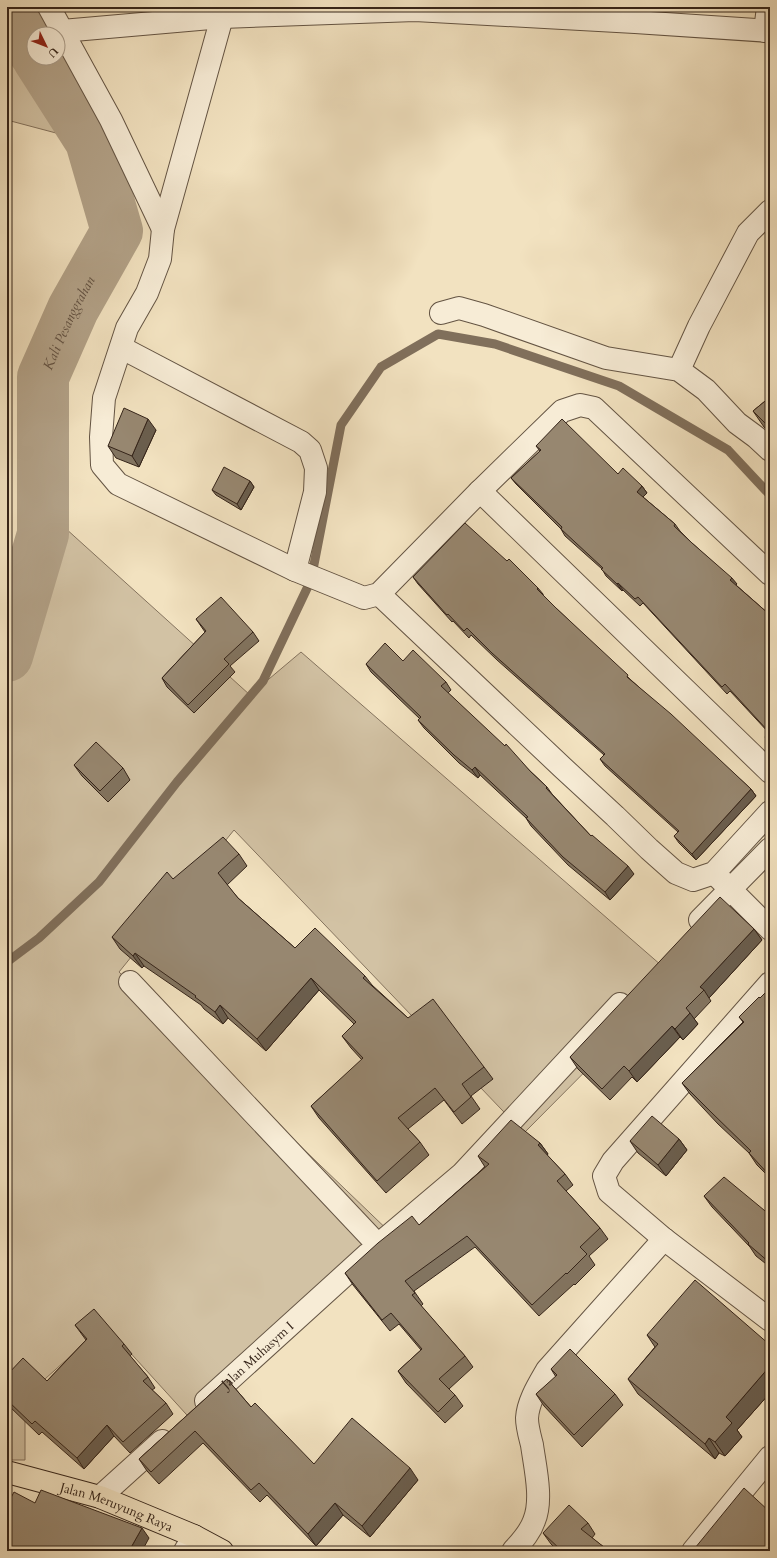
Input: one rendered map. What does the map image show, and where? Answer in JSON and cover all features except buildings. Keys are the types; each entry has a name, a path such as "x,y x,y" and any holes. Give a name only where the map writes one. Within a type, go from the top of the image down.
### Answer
{"main road":[{"name":"Jalan Meruyung Raya","path":"7,1472 100,1497 189,1543 222,1551"}],"street":[{"path":"49,7 59,26"},
{"path":"66,31 222,17 415,10 636,14 768,31 768,7"},
{"path":"222,17 163,229 160,259 147,293 127,328 122,348 104,398 101,437 102,465 118,484 300,572 371,596 563,768 676,873 693,880 714,873 770,812"},
{"path":"66,38 111,120 163,229"},
{"path":"679,370 699,326 748,233 770,210"},
{"path":"441,313 459,308 484,315 606,358 679,370 706,390 737,422 770,450"},
{"path":"122,348 301,442 310,450 316,468 315,492 300,572"},
{"path":"371,596 562,411 580,405 594,408 770,574"},
{"path":"480,491 770,772"},
{"path":"687,934 730,888 767,859"},
{"path":"714,873 770,929"},
{"path":"130,982 378,1245"},
{"path":"770,984 613,1161 604,1176 609,1192 664,1239 770,1320"},
{"name":"Jalan Muhasym I","path":"100,1497 378,1245 462,1174 633,991"},
{"path":"513,1551 530,1530 535,1520 538,1505 537,1479 527,1418 530,1403 537,1387 547,1370 664,1239"},
{"path":"693,1551 770,1457"}],"shaded area":[{"path":"7,23 56,133 7,120"},
{"path":"33,499 250,695 301,652 677,979 524,1133 234,830 119,972 397,1239 196,1425 105,1325 25,1397 25,1460 7,1460 7,598"}],"waterway":[{"name":"Kali Pesanggrahan","path":"8,7 26,39"},
{"name":"Kali Pesanggrahan","path":"7,656 43,534 43,377 73,309 117,231 91,141 43,66"},
{"path":"7,962 39,938 99,882 177,782 263,681 311,580 341,425 381,367 438,334 495,344 619,386 728,450 770,495"}]}
